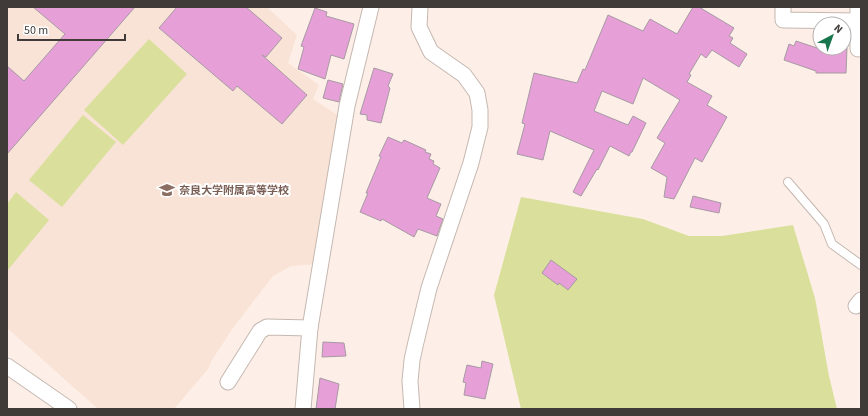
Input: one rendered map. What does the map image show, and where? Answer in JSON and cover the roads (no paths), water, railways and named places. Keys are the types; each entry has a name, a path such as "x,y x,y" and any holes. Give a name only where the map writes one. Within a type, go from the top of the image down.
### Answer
{"street":[{"path":"303,409 310,328 347,106 370,7"},
{"path":"412,409 410,381 412,360 429,288 469,170 480,127 480,110 477,93 464,76 431,52 419,27 420,7"},
{"path":"783,7 783,20 858,14 858,49"},
{"path":"228,382 260,331 263,329 267,327 310,328"},
{"path":"7,366 69,409"}],"lane":[{"path":"788,182 824,224 832,244 861,265"}],"place":[{"name":"奈良大学附属高等学校","path":"167,190"}]}
